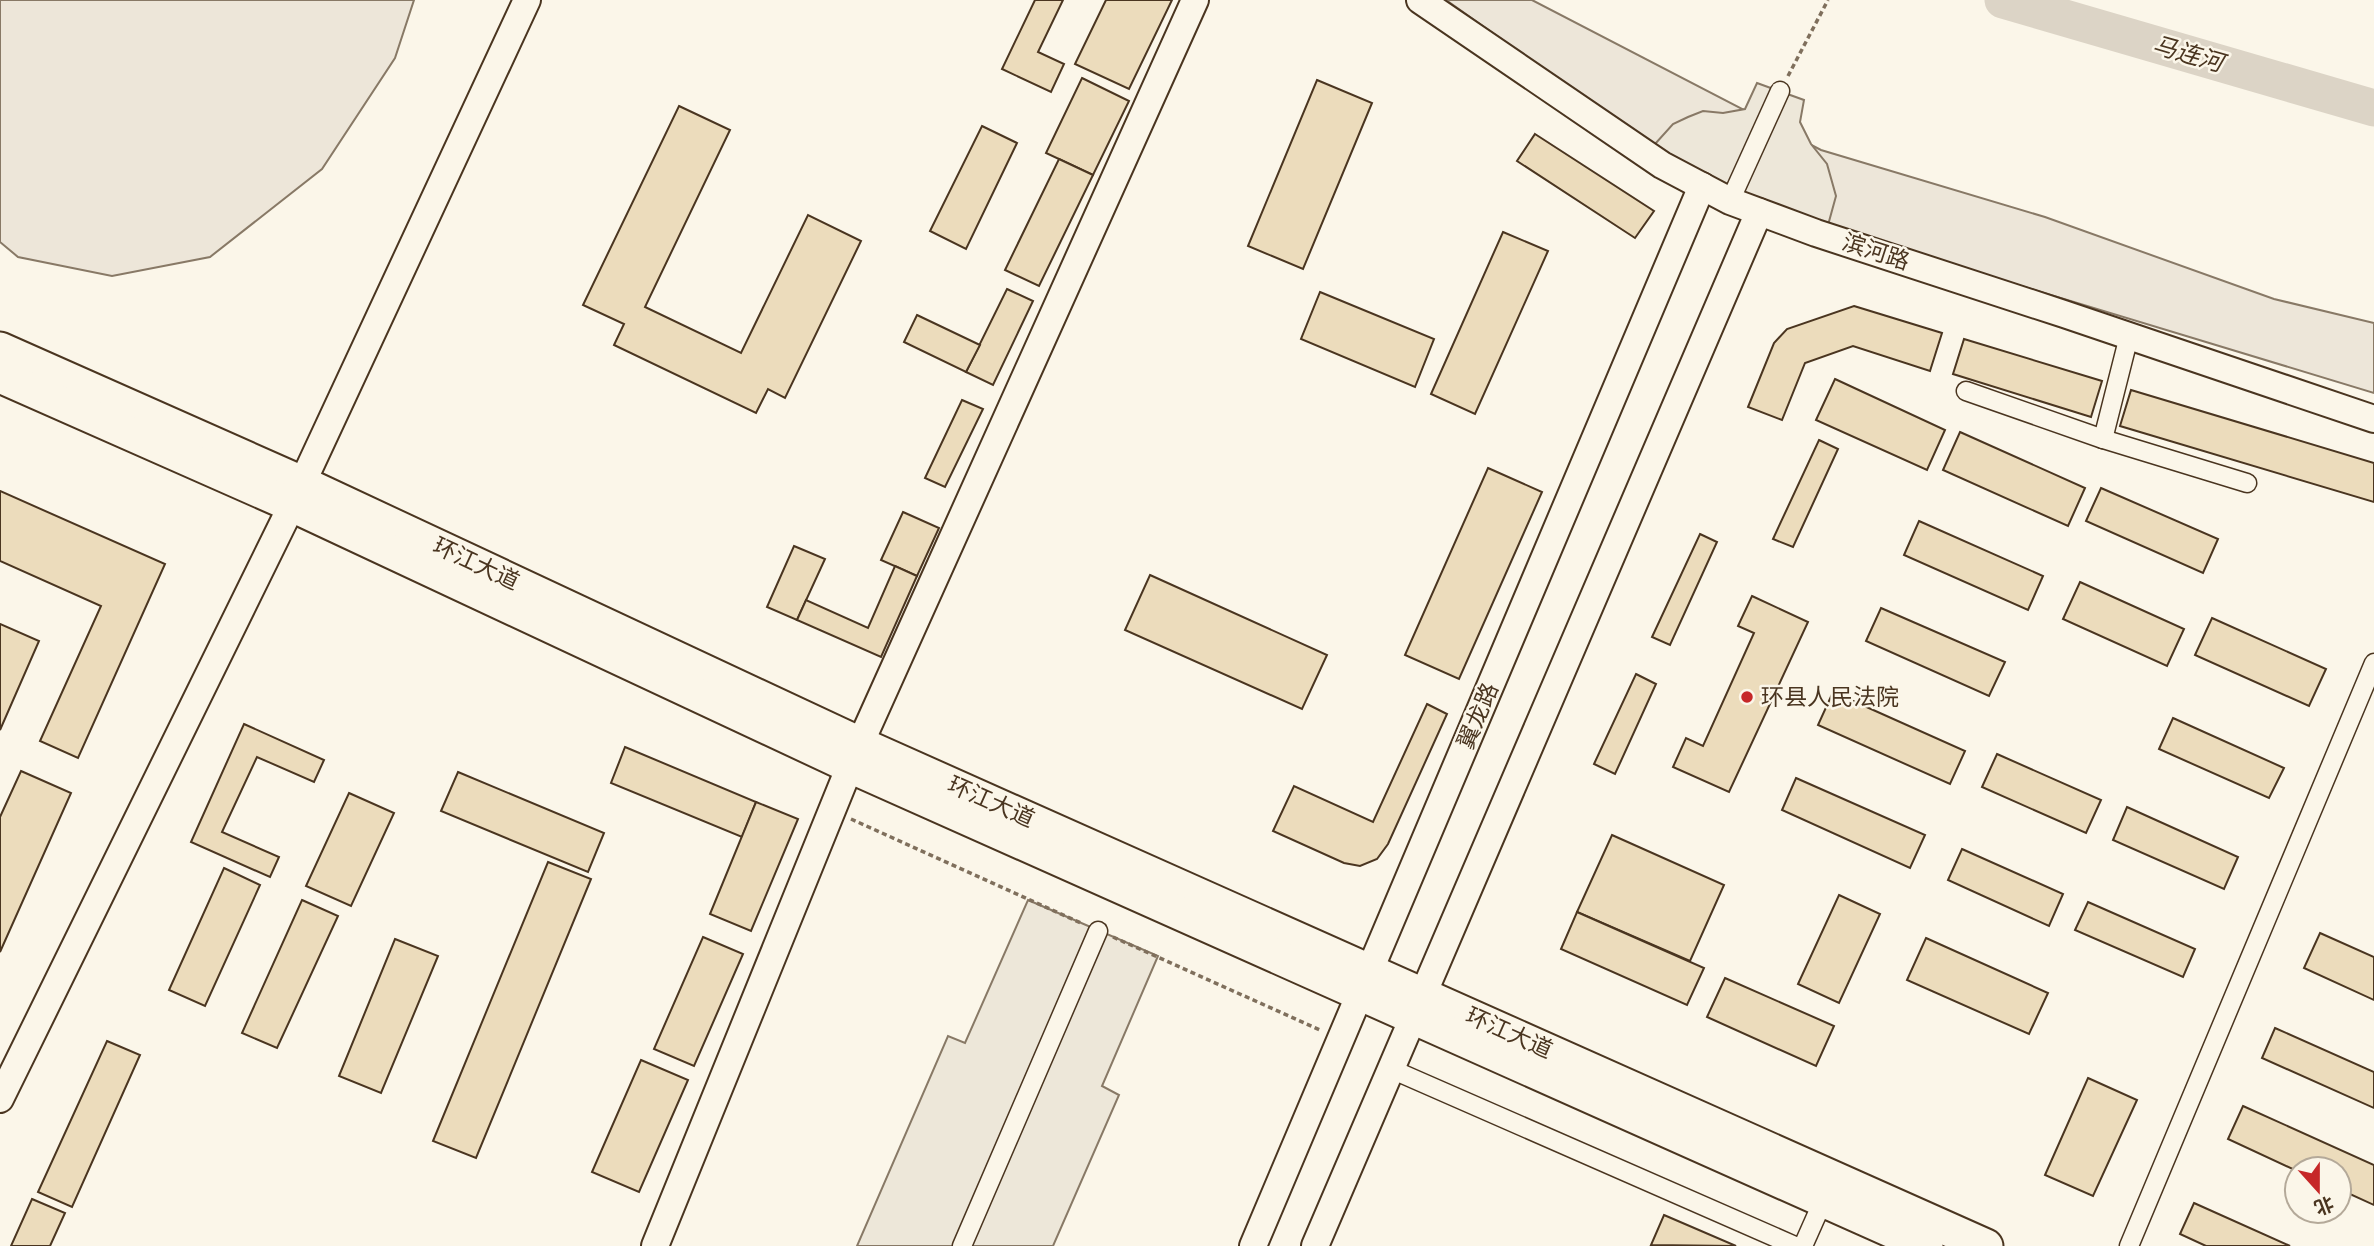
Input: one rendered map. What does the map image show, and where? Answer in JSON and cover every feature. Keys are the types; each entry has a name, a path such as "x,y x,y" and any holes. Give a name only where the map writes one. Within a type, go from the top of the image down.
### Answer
{"highway":[{"name":"环江大道","path":"0,349 297,494 855,755 1418,1006 1824,1201 1926,1246"},
{"name":"环江大道","path":"0,376 297,494"},
{"name":"环江大道","path":"1418,1006 1986,1246"}],"main road":[{"path":"0,1099 297,494 527,0"},
{"path":"655,1246 855,755 1195,0"},
{"name":"滨河路","path":"1420,0 1662,166 1730,201 2374,419"},
{"name":"翼龙路","path":"1253,1246 1702,186"},
{"path":"1315,1246 1759,212"}],"street":[{"path":"1730,201 1780,91"},
{"path":"2103,439 2129,336"},
{"path":"1966,391 2103,439 2247,483"},
{"path":"2129,1246 2374,663"},
{"path":"962,1246 1098,931"},
{"path":"1391,1069 1795,1246"},
{"path":"1803,1246 1824,1201"}],"path":[{"path":"1780,91 1828,0"}],"shaded area":[{"path":"0,0 414,0 395,58 322,169 210,257 112,276 18,257 0,242"},
{"path":"1446,0 1532,0 1821,150 2045,217 2274,299 2374,323 2374,393 1840,231 1669,158"},
{"path":"1757,83 1804,100 1800,122 1811,144 1827,164 1836,196 1825,236 1646,154 1673,124 1688,117 1703,111 1723,113 1745,109"},
{"path":"1028,900 1158,956 1102,1086 1119,1095 1053,1246 857,1246 948,1036 965,1043"}],"building":[{"path":"1035,0 1063,0 1038,52 1064,64 1051,92 1002,69"},
{"path":"1106,0 1172,0 1129,89 1075,64"},
{"path":"1082,78 1129,101 1093,175 1046,153"},
{"path":"1317,80 1372,103 1303,269 1248,246"},
{"path":"679,106 730,130 645,307 741,353 808,215 861,241 785,398 768,389 756,413 614,345 624,324 583,305"},
{"path":"982,126 1017,143 966,249 930,231"},
{"path":"1535,134 1654,211 1635,238 1517,161"},
{"path":"1059,159 1093,175 1039,286 1005,270"},
{"path":"1503,232 1548,251 1475,414 1431,394"},
{"path":"1007,289 1033,301 993,385 966,372"},
{"path":"1320,292 1434,339 1415,387 1301,339"},
{"path":"1854,306 1942,333 1930,371 1853,346 1805,363 1782,420 1748,407 1774,343 1787,329"},
{"path":"917,315 980,345 966,372 904,342"},
{"path":"1964,339 2102,381 2091,417 1953,374"},
{"path":"1835,379 1945,430 1927,470 1816,420"},
{"path":"2131,390 2374,463 2374,502 2120,426"},
{"path":"962,400 983,409 945,487 925,478"},
{"path":"1960,432 2085,488 2068,526 1943,470"},
{"path":"1819,440 1838,449 1793,547 1773,539"},
{"path":"1488,468 1542,492 1459,679 1405,655"},
{"path":"2101,488 2218,539 2203,573 2086,521"},
{"path":"0,491 165,564 78,758 40,741 101,606 0,561"},
{"path":"903,512 939,528 917,576 881,560"},
{"path":"1919,521 2043,576 2028,610 1904,555"},
{"path":"1700,534 1717,542 1670,645 1652,637"},
{"path":"794,546 825,559 797,620 767,607"},
{"path":"895,566 917,576 881,657 797,620 806,600 868,628"},
{"path":"1150,575 1327,655 1302,709 1125,630"},
{"path":"2080,582 2184,629 2167,666 2063,619"},
{"path":"1752,596 1808,622 1729,792 1673,767 1686,738 1703,746 1754,633 1738,626"},
{"path":"1881,608 2005,662 1989,696 1866,641"},
{"path":"2212,618 2326,669 2309,706 2195,655"},
{"path":"0,624 39,641 0,730"},
{"path":"1636,674 1656,684 1615,774 1594,764"},
{"path":"1833,692 1965,751 1950,784 1818,725"},
{"path":"1427,704 1447,714 1388,844 1377,859 1360,866 1344,863 1273,831 1294,786 1373,822"},
{"path":"2173,718 2284,768 2269,798 2159,749"},
{"path":"244,724 324,760 314,782 257,757 222,832 279,857 270,877 191,842"},
{"path":"625,747 756,802 742,837 611,783"},
{"path":"1997,754 2101,800 2086,833 1982,787"},
{"path":"21,771 71,793 0,952 0,817"},
{"path":"458,772 604,833 588,872 441,811"},
{"path":"1796,778 1925,835 1910,868 1782,810"},
{"path":"349,793 394,813 351,906 306,886"},
{"path":"756,802 798,819 751,931 710,914"},
{"path":"2127,807 2238,857 2224,889 2113,840"},
{"path":"1612,835 1724,885 1690,961 1577,912"},
{"path":"1962,849 2063,894 2049,926 1948,880"},
{"path":"548,862 591,879 476,1158 433,1141"},
{"path":"224,868 260,885 205,1006 169,990"},
{"path":"1839,895 1880,914 1839,1003 1798,984"},
{"path":"302,900 338,916 277,1048 242,1033"},
{"path":"2088,902 2195,949 2183,977 2075,930"},
{"path":"1577,912 1704,968 1687,1005 1561,949"},
{"path":"2320,933 2374,957 2374,1000 2304,968"},
{"path":"703,937 743,954 694,1066 654,1049"},
{"path":"1926,938 2048,993 2029,1034 1907,980"},
{"path":"395,939 438,956 381,1093 339,1076"},
{"path":"1725,978 1834,1026 1816,1066 1707,1017"},
{"path":"2275,1028 2374,1072 2374,1108 2262,1058"},
{"path":"107,1041 140,1055 72,1207 38,1192"},
{"path":"641,1060 688,1080 639,1192 592,1172"},
{"path":"2088,1078 2137,1100 2093,1196 2045,1175"},
{"path":"2243,1106 2352,1155 2283,1155 2283,1165 2228,1139"},
{"path":"2353,1156 2374,1165 2374,1205 2353,1195"},
{"path":"32,1199 65,1213 50,1246 11,1246"},
{"path":"2194,1203 2290,1246 2206,1246 2180,1234"},
{"path":"1664,1215 1736,1246 1651,1245"}],"waterway":[{"name":"马连河","path":"2003,0 2374,108"}],"place":[{"name":"环县人民法院","path":"1747,697"}]}
